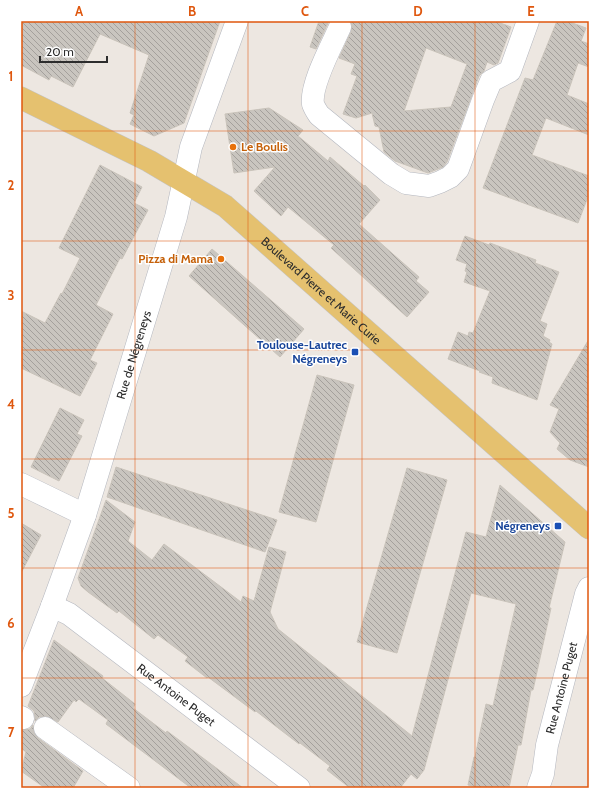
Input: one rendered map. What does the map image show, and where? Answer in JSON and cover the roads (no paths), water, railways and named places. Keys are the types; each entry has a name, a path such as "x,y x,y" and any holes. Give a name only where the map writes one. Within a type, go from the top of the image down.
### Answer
{"main road":[{"name":"Boulevard Pierre et Marie Curie","path":"21,98 149,161 225,206 589,528"}],"street":[{"name":"Rue de Négreneys","path":"22,683 85,515 176,216 191,147 237,21"},
{"path":"340,27 319,75 314,94 313,104 319,115 391,174 406,183 429,186 450,177 458,169 491,81 510,71 528,21"},
{"path":"21,484 85,515"},
{"name":"Rue Antoine Puget","path":"538,788 543,774 547,745 586,594 589,588"},
{"name":"Rue Antoine Puget","path":"52,606 69,614 298,788"},
{"path":"45,728 129,788"}],"place":[{"name":"Le Boulis","path":"233,147"},
{"name":"Pizza di Mama","path":"221,259"},
{"name":"Toulouse-Lautrec Négreneys","path":"355,352"},
{"name":"Négreneys","path":"558,526"}]}
